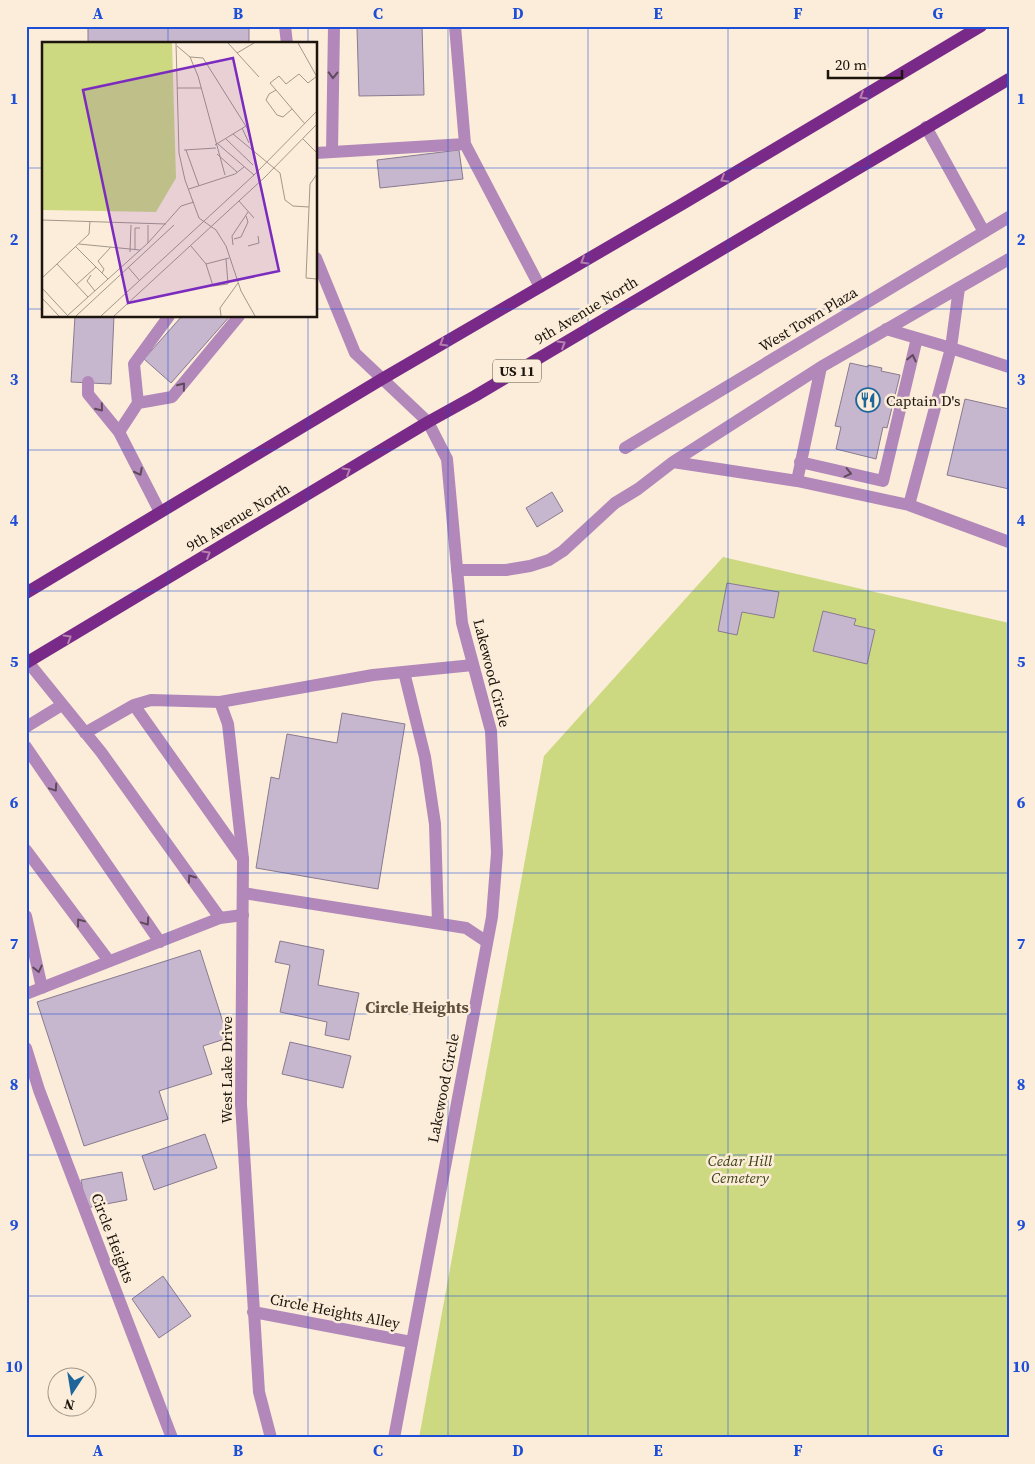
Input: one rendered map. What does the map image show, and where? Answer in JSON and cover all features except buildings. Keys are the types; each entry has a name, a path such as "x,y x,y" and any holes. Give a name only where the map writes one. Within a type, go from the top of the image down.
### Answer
{"main road":[{"path":"26,593 382,379 980,26"},
{"name":"9th Avenue North","path":"27,663 428,422 475,396 1009,79"}],"street":[{"path":"285,26 287,42"},
{"path":"332,152 334,26"},
{"path":"455,26 465,144 540,287"},
{"path":"926,127 984,232"},
{"path":"318,153 465,144"},
{"name":"West Town Plaza","path":"624,448 1009,217"},
{"path":"457,570 506,570 530,566 549,560 564,551 615,503 638,489 673,462 821,367 1009,259"},
{"path":"318,263 355,353 428,422"},
{"path":"909,505 951,348 959,288"},
{"path":"119,432 138,403 134,364 168,318"},
{"path":"138,403 172,397 237,318"},
{"path":"886,330 1009,367"},
{"path":"800,462 883,481 917,338"},
{"path":"797,481 821,367"},
{"path":"88,382 88,394 119,432 160,512"},
{"name":"Lakewood Circle","path":"394,1438 492,916 496,853 491,731 462,623 447,459 428,422"},
{"path":"673,462 797,481 909,505 1009,542"},
{"path":"27,663 85,733 220,918"},
{"path":"85,733 134,706 151,700 220,702 373,675 473,665"},
{"path":"404,672 425,757 435,824 438,924"},
{"name":"West Lake Drive","path":"220,702 228,724 243,859 241,1104 259,1392 271,1438"},
{"path":"26,727 62,705"},
{"path":"134,706 243,859"},
{"path":"26,747 160,942"},
{"path":"26,850 109,961"},
{"path":"243,893 466,928 487,942"},
{"path":"26,994 220,918 243,915"},
{"path":"26,916 42,988"},
{"name":"Circle Heights","path":"26,1048 39,1090 172,1438"},
{"name":"Circle Heights Alley","path":"253,1312 411,1342"}],"green space":[{"name":"Cedar Hill Cemetery","path":"723,557 1009,623 1009,1438 419,1438 544,756"}],"place":[{"name":"Captain D's","path":"868,400"}],"district":[{"name":"Circle Heights","path":"417,1007"}]}
